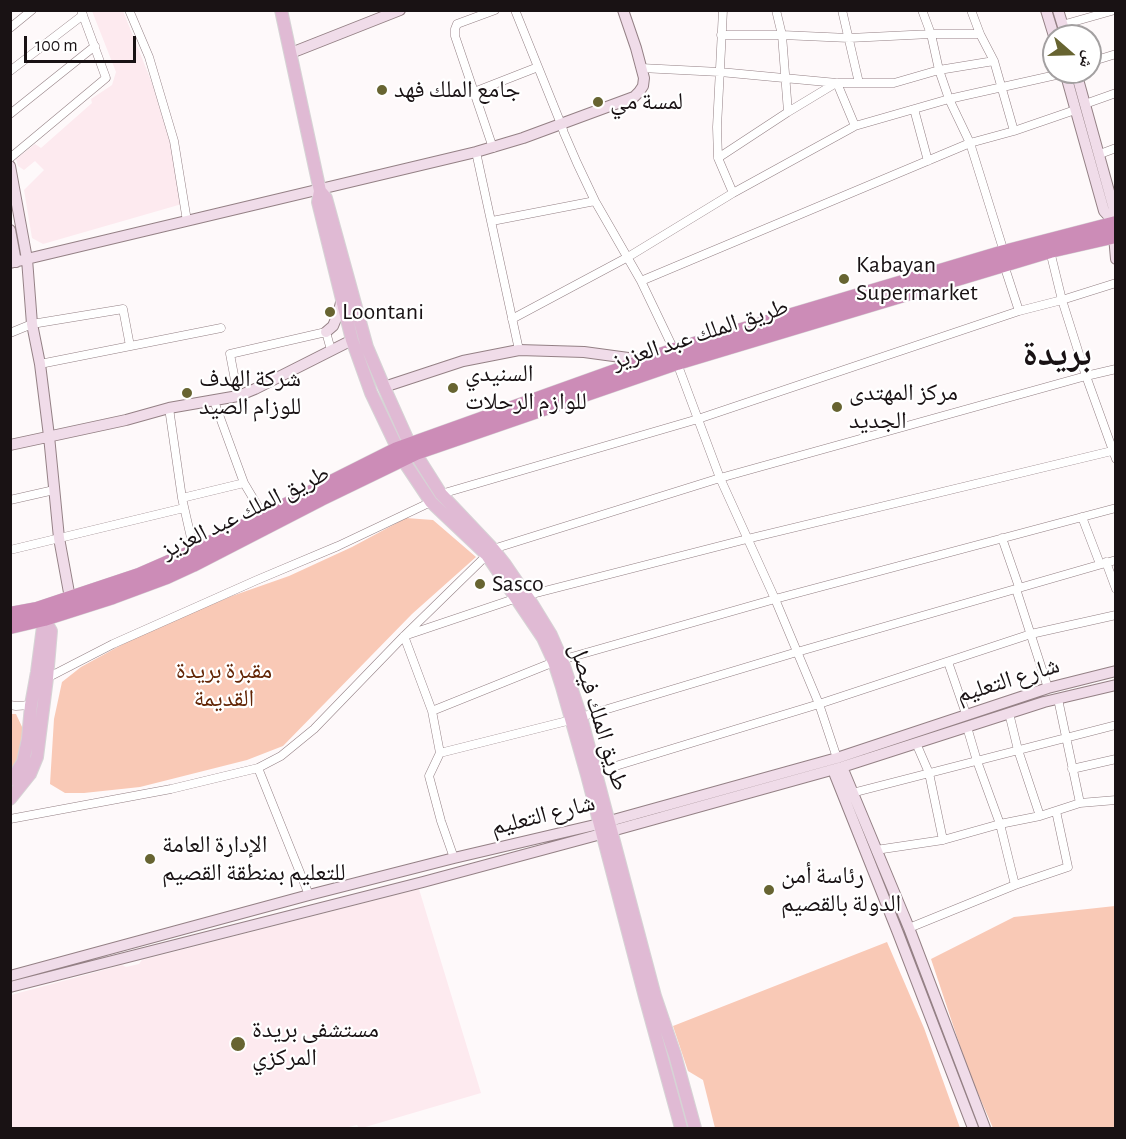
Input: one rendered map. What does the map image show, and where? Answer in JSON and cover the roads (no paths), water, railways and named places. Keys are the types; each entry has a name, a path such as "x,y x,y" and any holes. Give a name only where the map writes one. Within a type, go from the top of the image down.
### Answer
{"highway":[{"name":"طريق الملك عبد العزيز","path":"1004,258 1050,251 1115,231"},
{"name":"طريق الملك عبد العزيز","path":"10,627 44,619 113,597 166,577 321,499 406,452 676,357 1004,258 1115,231"},
{"name":"طريق الملك عبد العزيز","path":"10,614 37,609 139,575 194,551 263,515 406,452 643,361 676,357"}],"main road":[{"name":"طريق الملك فيصل","path":"281,10 320,190 318,202 352,340 371,393 436,498 490,552 551,635 605,828 681,1128"},
{"name":"طريق الملك فيصل","path":"320,190 326,198 367,347 384,387 406,452"},
{"path":"10,799 30,774 38,757 48,678 51,631 44,619"},
{"path":"10,780 23,762 28,740 44,619"},
{"name":"طريق الملك فيصل","path":"576,719 596,772 605,828 675,1055 695,1128"}],"street":[{"path":"10,28 32,10"},
{"path":"129,10 149,57 174,141 187,221"},
{"path":"291,53 400,10"},
{"path":"493,147 455,36 455,29 457,24 495,10"},
{"path":"515,10 568,143 595,201 641,281 676,357 720,478 775,599 819,704 837,765 898,933 973,1128"},
{"path":"10,230 13,263 476,152 523,138 634,97 639,92 644,78 623,10"},
{"path":"723,10 717,127 718,158 733,193"},
{"path":"776,10 782,35 788,112"},
{"path":"842,10 859,82"},
{"path":"922,10 931,34 939,70 970,143 985,188 1019,311"},
{"path":"971,10 994,61 1014,131"},
{"path":"1079,24 1112,11"},
{"path":"10,71 82,13 106,78 10,158"},
{"path":"721,35 849,38 980,34"},
{"path":"10,114 94,46"},
{"path":"641,68 837,82 894,82 939,70 994,61"},
{"path":"474,92 538,67"},
{"path":"512,319 628,257 733,193 855,126 950,99 1042,78"},
{"path":"718,158 837,82"},
{"path":"837,82 855,126"},
{"path":"1071,84 1075,110 1104,212 1115,231"},
{"path":"1075,84 1085,104 1115,213 1116,259"},
{"path":"1085,104 1116,93"},
{"path":"914,109 928,161"},
{"path":"641,281 970,143 1075,110"},
{"path":"1100,154 1116,148"},
{"path":"476,152 519,350"},
{"path":"10,166 27,259 32,324 40,364 59,538 70,598"},
{"path":"492,221 595,201"},
{"path":"404,636 521,597 747,539 1115,454 1086,376 1062,300 1050,251"},
{"path":"48,678 113,644 338,546 436,498 698,419 1019,311 1116,283"},
{"path":"238,396 230,354 326,332 333,326 342,298"},
{"path":"10,333 32,324 123,309 130,346"},
{"path":"40,364 221,328"},
{"path":"326,332 331,350"},
{"path":"10,445 126,420 169,408 238,396 352,340"},
{"path":"384,387 463,361 519,350 584,352 643,361"},
{"path":"10,819 171,789 258,768 281,756 314,729 490,552 720,478 1116,369"},
{"path":"214,400 244,483 263,515"},
{"path":"169,408 182,498 194,551"},
{"path":"182,498 244,483"},
{"path":"10,500 54,490"},
{"path":"10,550 184,508"},
{"path":"432,711 558,661 775,599 1116,508"},
{"path":"1082,517 1116,588"},
{"path":"1002,538 1048,688"},
{"path":"440,753 576,719 797,652 1116,560"},
{"path":"596,772 819,704 1031,634 1116,615"},
{"path":"404,636 432,711 440,753 429,776 454,858"},
{"path":"948,662 966,714"},
{"name":"شارع التعليم","path":"837,765 966,714 1048,688 1116,671"},
{"name":"شارع التعليم","path":"10,987 369,896 605,828 916,743 1058,699 1116,685"},
{"path":"1058,699 1080,803"},
{"path":"10,705 31,705"},
{"path":"1009,713 1018,750 1040,816"},
{"path":"852,793 1116,725"},
{"path":"967,727 1000,824 1015,885"},
{"path":"916,743 929,772 943,840"},
{"path":"1072,768 1116,759"},
{"path":"837,765 852,793 909,928 985,1128"},
{"path":"258,768 309,895"},
{"path":"876,850 943,840 1000,824 1040,816 1080,803 1116,800"},
{"path":"909,928 1015,885 1068,867 1056,811"},
{"name":"شارع التعليم","path":"10,976 454,858 605,828"}],"place":[{"name":"جامع الملك فهد","path":"382,90"},
{"name":"لمسة مي","path":"598,102"},
{"name":"Kabayan Supermarket","path":"844,279"},
{"name":"Loontani","path":"330,312"},
{"name":"السنيدي للوازم الرحلات","path":"453,388"},
{"name":"شركة الهدف للوزام الصيد","path":"187,393"},
{"name":"مركز المهتدى الجديد","path":"837,407"},
{"name":"Sasco","path":"480,584"},
{"name":"الإدارة العامة للتعليم بمنطقة القصيم","path":"150,859"},
{"name":"رئاسة أمن الدولة بالقصيم","path":"769,890"},
{"name":"مستشفى بريدة المركزي","path":"238,1044"}],"district":[{"name":"بريدة","path":"1057,354"}],"park label":[{"name":"مقبرة بريدة القديمة","path":"224,685"}]}
